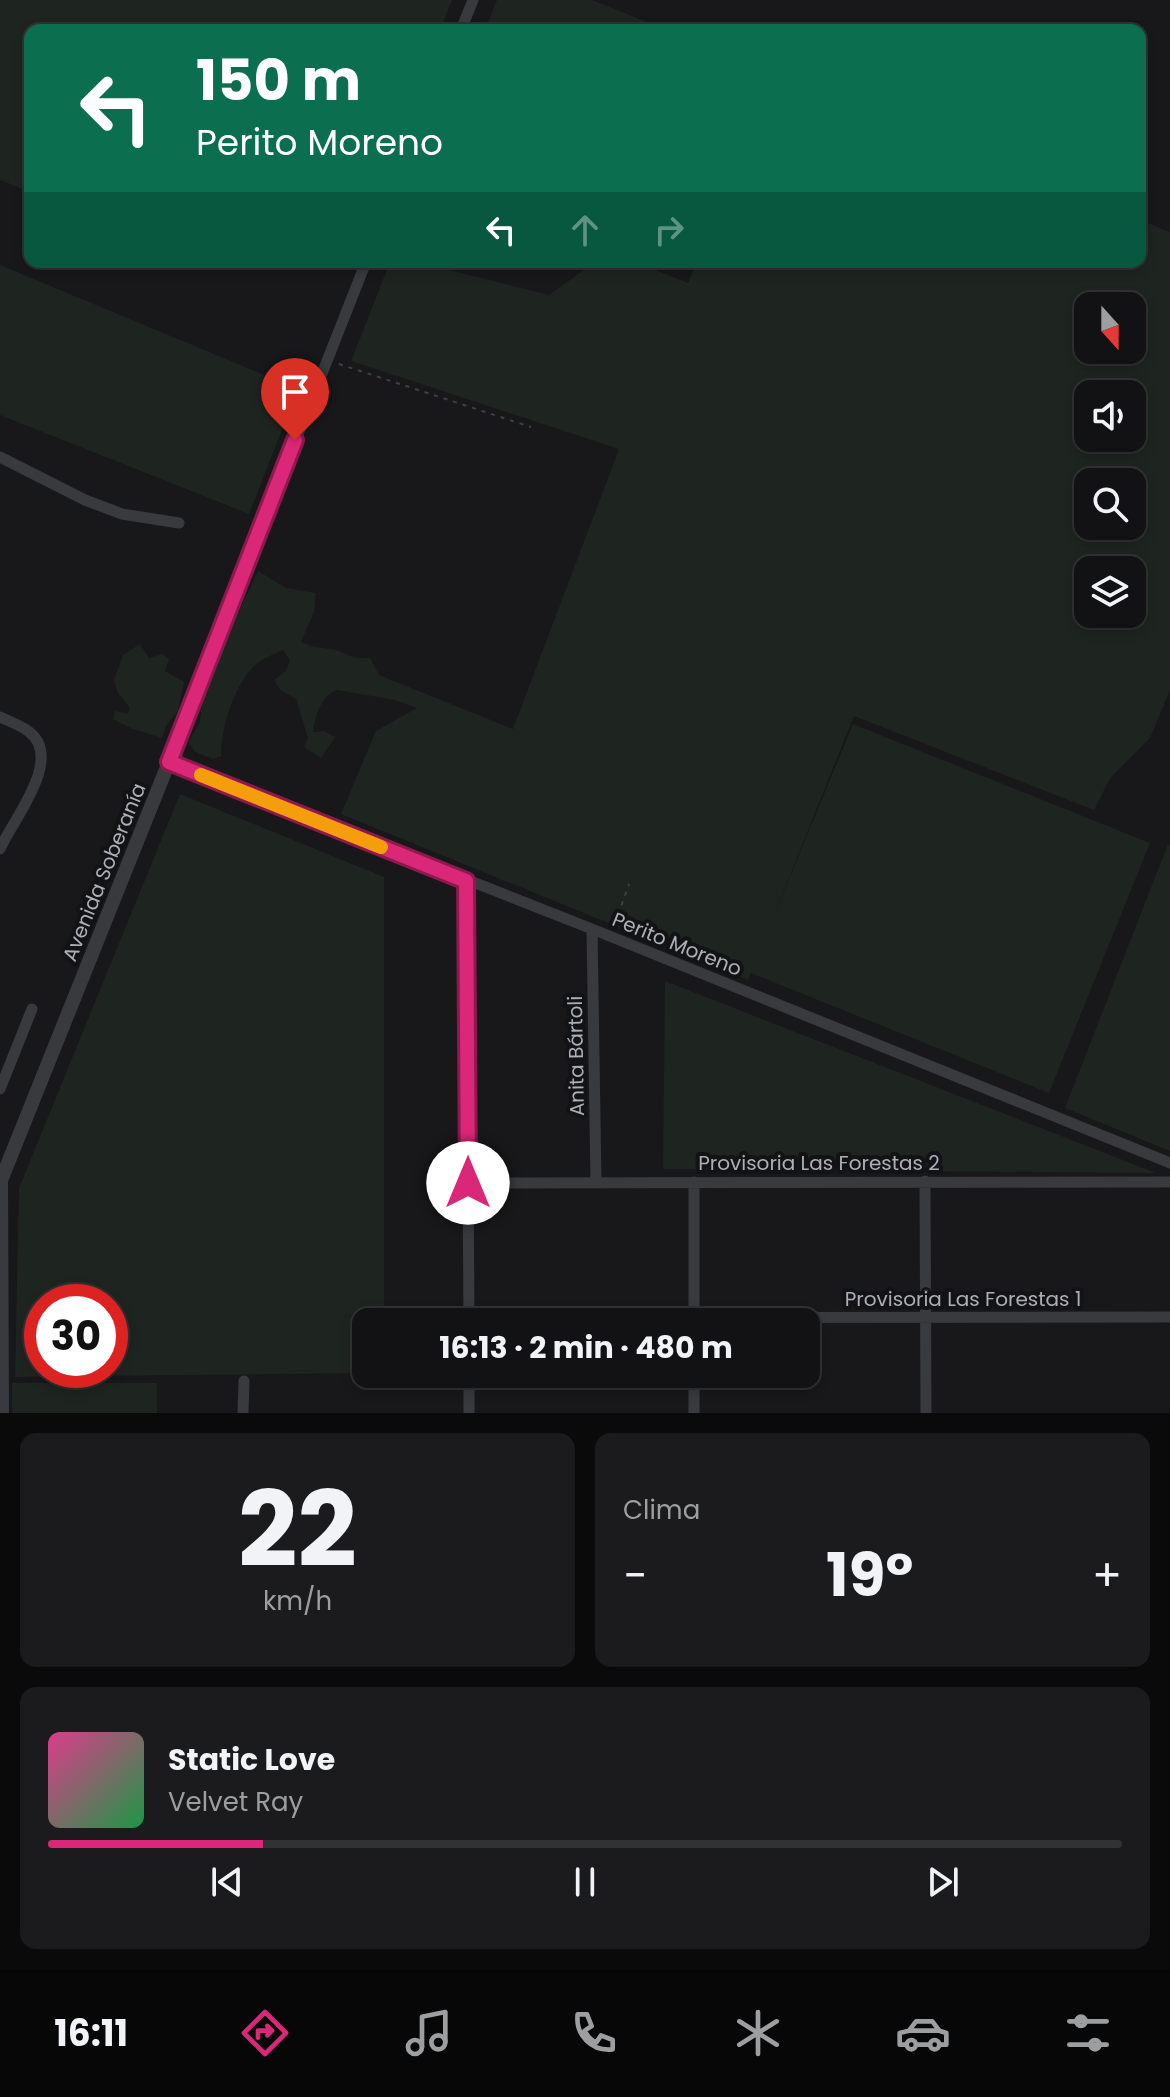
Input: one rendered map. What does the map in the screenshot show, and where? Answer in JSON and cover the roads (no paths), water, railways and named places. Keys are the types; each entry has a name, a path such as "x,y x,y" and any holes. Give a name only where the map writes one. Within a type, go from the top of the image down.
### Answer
{"street":[{"path":"463,24 473,0"},
{"name":"Avenida Soberanía","path":"1,1182 364,268"},
{"path":"0,457 85,500 122,514 179,523"},
{"path":"0,717 28,731 39,749 38,772 28,800 0,849"},
{"name":"Perito Moreno","path":"169,762 1170,1163"},
{"path":"466,881 469,1308"},
{"name":"Anita Bártoli","path":"592,929 596,1182"},
{"path":"0,1089 32,1009"},
{"path":"925,1181 926,1413"},
{"path":"1,1182 2,1413"},
{"path":"694,1182 694,1308"},
{"name":"Provisoria Las Forestas 2","path":"468,1183 1170,1182"},
{"name":"Provisoria Las Forestas 1","path":"820,1319 1170,1317"},
{"path":"243,1413 244,1381"},
{"path":"469,1388 469,1413"},
{"path":"694,1388 694,1413"}]}
